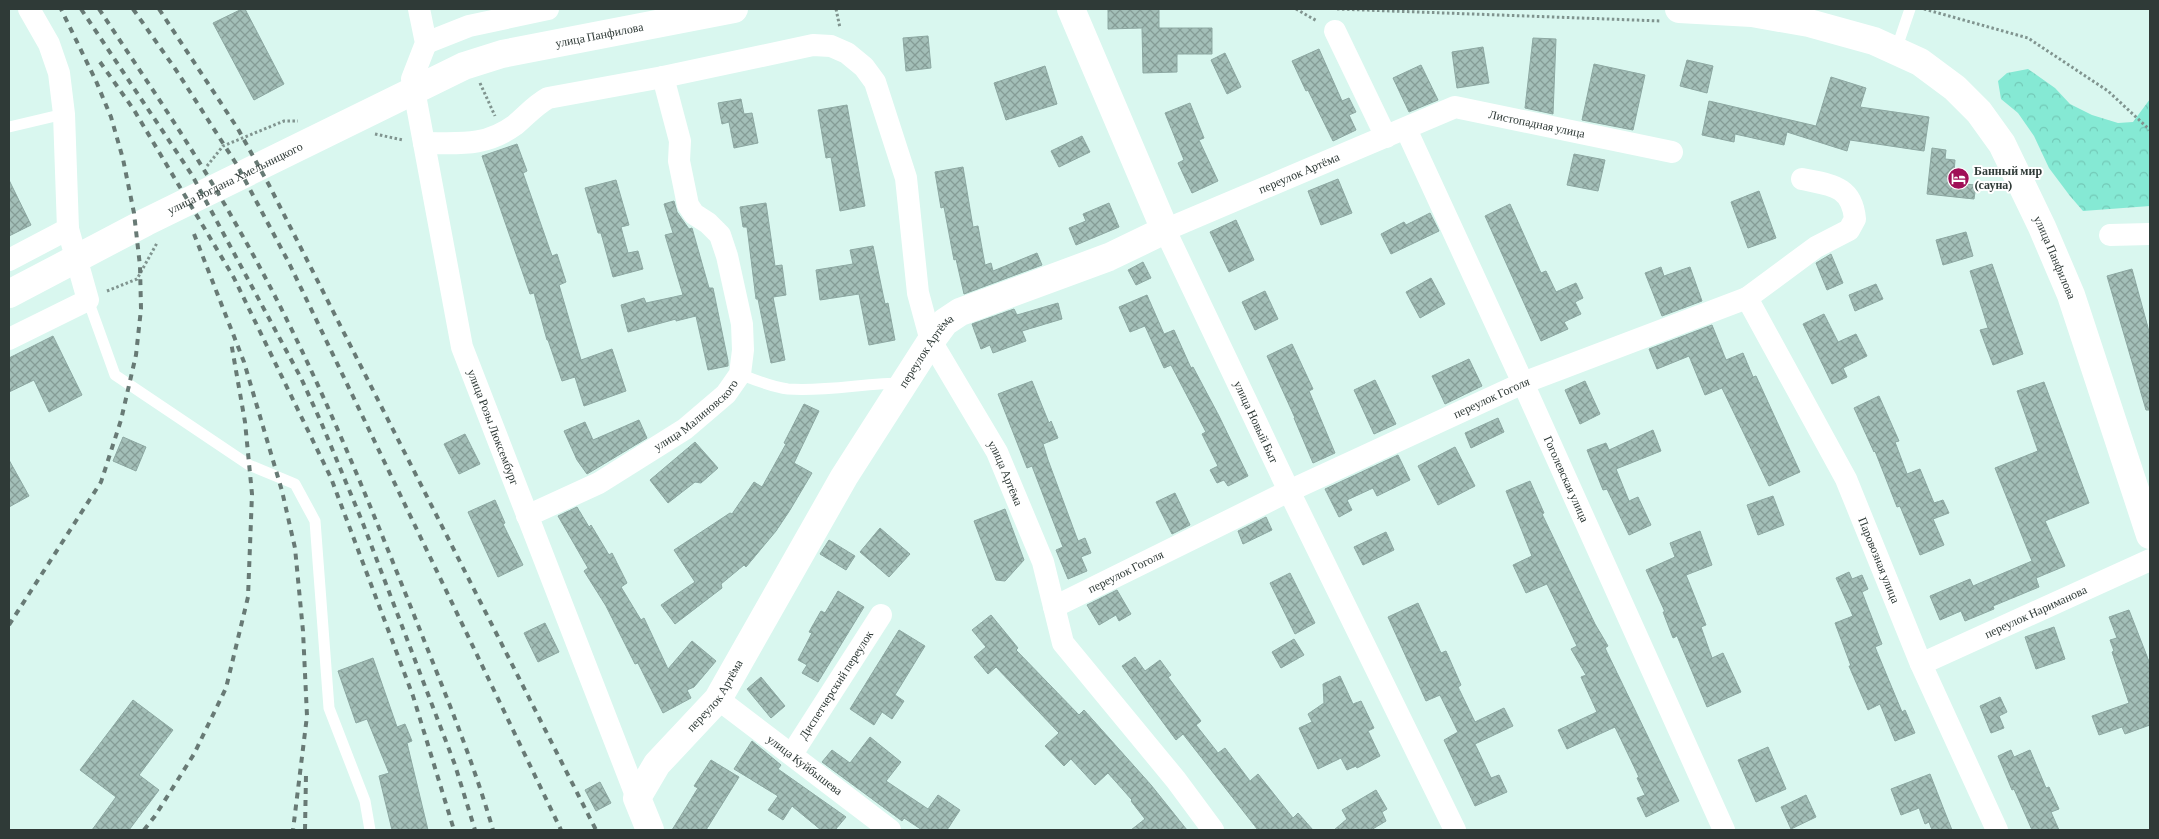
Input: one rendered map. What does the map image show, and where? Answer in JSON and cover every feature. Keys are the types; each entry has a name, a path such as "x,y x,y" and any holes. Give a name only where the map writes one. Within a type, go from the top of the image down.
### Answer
{"main road":[{"name":"улица Панфилова","path":"471,73 502,54 734,9"},
{"name":"улица Новый Быт","path":"1071,9 1165,230"},
{"name":"улица Панфилова","path":"1672,15 1752,13 1809,23 1885,46 1920,62 1955,88 1979,112 2002,144 2042,227 2071,295 2150,535"},
{"name":"улица Богдана Хмельницкого","path":"9,294 146,222 471,73"},
{"name":"переулок Артёма","path":"637,798 657,764 718,699 844,477 945,322 960,312 1109,257 1165,230"},
{"name":"улица Розы Люксембург","path":"637,798 650,830"}],"street":[{"path":"9,339 88,300 68,229 64,114 57,66 49,44 29,9"},
{"path":"420,9 426,43 469,26 548,9"},
{"name":"Гоголевская улица","path":"1335,31 1396,133 1523,382 1724,830"},
{"name":"улица Розы Люксембург","path":"426,43 412,78 462,347 637,798"},
{"name":"улица Артёма","path":"663,77 813,45 831,46 847,53 864,67 875,82 906,178 918,293 931,341 997,452 1043,562 1063,644 1176,780 1213,830"},
{"path":"424,143 476,142 495,138 548,98 663,77"},
{"name":"улица Малиновского","path":"527,516 599,483 684,430 726,394 740,374 743,350 742,324 727,256 720,236 708,223 694,214 688,205 678,161 680,141 663,77"},
{"name":"Листопадная улица","path":"1396,133 1455,107 1672,152"},
{"name":"переулок Артёма","path":"1165,230 1396,133"},
{"name":"переулок Гоголя","path":"1054,607 1289,491 1523,382 1747,298 1816,247 1849,230 1855,218 1851,200 1844,191 1831,185 1802,179"},
{"path":"9,260 68,229"},
{"name":"улица Новый Быт","path":"1165,230 1289,491 1455,830"},
{"path":"2110,235 2150,234"},
{"name":"Паровозная улица","path":"1747,298 1846,479 1921,664 1997,830"},
{"name":"переулок Нариманова","path":"1921,664 2150,560"},
{"name":"Диспетчерский переулок","path":"792,754 881,615"},
{"name":"улица Куйбышева","path":"718,699 890,830"}],"lane":[{"path":"1885,46 1910,9"},
{"path":"9,127 64,114"},
{"path":"88,300 115,375 249,465 295,484 315,521 329,708 365,801 370,830"},
{"path":"740,374 768,385 787,389 904,383"}],"path":[{"path":"836,9 839,23"},
{"path":"1296,9 1335,31"},
{"path":"1336,9 1672,15"},
{"path":"1922,9 2028,38 2108,91 2150,130"},
{"path":"471,73 495,117 487,122"}],"green space":[{"path":"2028,69 2055,88 2070,104 2092,115 2118,123 2133,122 2150,99 2150,206 2083,211 2049,168 2034,136 2018,113 2001,99 1998,81 2007,73"}],"building":[{"path":"245,9 284,84 254,100 213,23"},
{"path":"1108,9 1159,9 1159,28 1212,28 1212,54 1177,54 1177,72 1143,73 1142,28 1108,29"},
{"path":"928,36 931,68 906,71 903,38"},
{"path":"1533,38 1556,39 1553,114 1525,108"},
{"path":"1483,47 1489,83 1457,88 1452,52"},
{"path":"1319,49 1342,101 1349,98 1356,112 1349,115 1356,130 1333,141 1292,61"},
{"path":"1225,53 1241,87 1227,94 1211,60"},
{"path":"1687,60 1713,66 1707,93 1680,86"},
{"path":"1594,64 1645,75 1633,130 1582,120"},
{"path":"1421,65 1438,100 1409,112 1393,78"},
{"path":"1045,66 1057,104 1006,120 994,83"},
{"path":"1831,77 1866,88 1860,107 1929,117 1924,151 1850,140 1847,151 1787,132 1784,145 1735,134 1734,142 1702,135 1709,101 1816,126"},
{"path":"741,99 744,114 752,113 758,143 734,148 729,122 722,124 718,103"},
{"path":"1190,103 1204,138 1199,140 1218,181 1192,193 1178,163 1184,160 1165,113"},
{"path":"847,105 865,206 840,211 831,157 826,158 818,110"},
{"path":"1082,136 1090,152 1059,167 1051,151"},
{"path":"517,144 527,171 523,173 552,256 557,254 566,282 559,285 581,360 612,349 626,391 584,406 575,377 562,381 547,340 534,293 530,294 482,156"},
{"path":"1932,148 1946,150 1945,159 1955,160 1954,172 1964,173 1963,184 1976,185 1974,199 1927,194"},
{"path":"1574,154 1605,160 1598,191 1567,185"},
{"path":"963,167 973,227 978,226 985,265 991,263 993,271 1037,253 1042,265 964,294 956,259 954,260 944,207 941,208 935,172"},
{"path":"1338,179 1352,213 1321,225 1308,191"},
{"path":"9,180 31,225 9,236"},
{"path":"616,180 629,225 621,227 628,253 638,251 643,269 613,277 601,233 598,233 585,188"},
{"path":"1759,191 1776,238 1748,248 1731,202"},
{"path":"674,201 677,212 689,229 692,228 709,288 713,288 728,366 708,370 696,316 676,321 676,319 628,332 621,305 644,298 646,303 683,295 665,235 673,233 664,204"},
{"path":"766,203 775,266 782,265 786,295 773,297 785,360 771,363 758,299 756,299 747,227 743,227 740,207"},
{"path":"1109,203 1119,227 1076,245 1069,228 1086,221 1083,214"},
{"path":"1510,204 1541,273 1546,271 1556,292 1576,283 1583,298 1575,302 1581,314 1564,322 1568,329 1541,341 1485,216"},
{"path":"1430,213 1439,231 1391,254 1381,234 1404,222 1406,225"},
{"path":"1236,220 1254,260 1229,272 1210,232"},
{"path":"1966,232 1973,256 1943,265 1936,240"},
{"path":"873,246 885,304 888,303 895,340 869,345 859,294 820,300 816,270 853,264 850,250"},
{"path":"1831,254 1843,283 1827,290 1816,263"},
{"path":"1143,262 1151,278 1136,285 1128,270"},
{"path":"1992,264 2023,354 1993,365 1980,330 1988,328 1970,271"},
{"path":"1661,267 1664,276 1690,267 1702,301 1662,316 1645,273"},
{"path":"2132,269 2150,335 2150,410 2146,410 2107,276"},
{"path":"1431,278 1445,304 1420,318 1406,292"},
{"path":"1876,284 1883,299 1855,311 1849,295"},
{"path":"1265,291 1278,319 1255,330 1242,302"},
{"path":"1147,295 1164,334 1174,330 1191,368 1193,367 1219,416 1248,476 1228,486 1224,480 1217,483 1210,470 1218,466 1202,434 1206,432 1171,365 1164,368 1145,326 1130,332 1119,307"},
{"path":"1058,303 1062,319 1022,331 1026,341 993,353 990,345 981,349 972,324 1014,309 1017,315"},
{"path":"1824,314 1838,342 1856,334 1867,356 1843,368 1847,377 1832,384 1803,324"},
{"path":"1712,325 1726,360 1743,353 1753,377 1756,376 1800,472 1769,486 1722,388 1705,395 1689,356 1657,369 1649,349"},
{"path":"53,336 82,395 49,412 34,380 9,392 9,358"},
{"path":"1292,344 1313,389 1309,391 1335,453 1313,463 1267,356"},
{"path":"1469,359 1482,386 1445,404 1432,376"},
{"path":"1375,380 1396,424 1374,434 1354,390"},
{"path":"1032,381 1049,423 1051,421 1058,438 1043,444 1048,460 1078,541 1085,538 1091,553 1081,557 1087,571 1068,579 1056,550 1063,547 1032,466 1027,468 998,394"},
{"path":"1585,381 1600,414 1580,424 1565,390"},
{"path":"2044,382 2089,503 2045,521 2065,566 2036,578 2039,587 1993,606 1994,609 1965,621 1961,611 1940,620 1930,596 1970,579 1973,586 2032,561 1995,468 2038,451 2017,391"},
{"path":"1879,396 1899,441 1895,442 1907,474 1920,469 1934,503 1943,500 1949,513 1933,519 1944,545 1920,555 1900,506 1897,507 1875,451 1854,408"},
{"path":"804,404 819,411 794,463 812,473 776,531 746,567 744,565 721,584 722,588 675,624 661,605 695,582 674,550 730,513 732,514 754,482 762,487 786,444 784,443"},
{"path":"1498,418 1504,432 1471,448 1465,433"},
{"path":"639,420 647,438 587,474 577,460 564,431 585,422 593,440"},
{"path":"1653,430 1661,451 1616,469 1629,501 1638,497 1651,525 1629,535 1607,489 1603,490 1587,450 1606,443 1609,450"},
{"path":"465,434 480,464 459,474 444,444"},
{"path":"123,437 146,447 136,471 113,461"},
{"path":"695,442 718,468 701,483 695,482 668,503 650,480"},
{"path":"1455,447 1475,486 1438,505 1418,466"},
{"path":"1398,455 1410,480 1377,496 1373,488 1347,500 1352,510 1339,517 1325,489"},
{"path":"9,460 29,496 9,507"},
{"path":"1530,481 1544,513 1542,514 1595,624 1608,646 1605,648 1679,801 1646,817 1637,798 1645,795 1637,778 1639,777 1615,727 1567,749 1558,730 1597,712 1581,677 1586,675 1571,649 1577,646 1547,584 1526,593 1513,565 1532,556 1506,491"},
{"path":"1175,493 1190,525 1172,534 1156,502"},
{"path":"1773,496 1784,525 1758,535 1747,505"},
{"path":"495,500 505,523 503,524 523,565 498,577 468,512"},
{"path":"577,507 589,527 591,525 609,555 612,553 627,583 621,587 641,620 644,618 668,669 692,641 716,661 694,687 687,690 691,698 663,713 638,663 635,664 606,606 584,571 588,568 558,516"},
{"path":"1005,509 1024,560 1005,581 996,580 974,521"},
{"path":"1266,517 1272,530 1243,544 1238,531"},
{"path":"880,528 910,554 889,577 860,552"},
{"path":"1700,531 1712,565 1686,575 1706,625 1701,627 1712,658 1723,653 1741,692 1707,707 1677,636 1673,638 1663,612 1665,612 1646,570 1675,557 1670,543"},
{"path":"1386,532 1394,550 1363,565 1354,547"},
{"path":"829,540 855,556 846,570 820,554"},
{"path":"1849,572 1852,579 1862,575 1868,589 1862,592 1882,644 1875,647 1902,712 1905,710 1915,733 1895,741 1880,704 1868,710 1849,666 1851,666 1835,623 1853,616 1836,578"},
{"path":"1290,573 1315,623 1295,634 1270,583"},
{"path":"1117,590 1131,614 1119,621 1116,615 1099,625 1087,605"},
{"path":"838,591 864,607 818,682 802,673 807,665 798,660 812,633 809,632 821,611 825,613"},
{"path":"1418,603 1441,653 1446,651 1461,685 1458,687 1475,722 1504,708 1513,726 1475,744 1491,778 1499,775 1507,792 1475,806 1444,740 1458,732 1440,695 1426,701 1388,617"},
{"path":"2129,610 2150,664 2150,725 2125,734 2122,727 2099,735 2092,716 2129,703 2112,652 2114,651 2110,640 2117,638 2109,617"},
{"path":"991,615 1018,648 1016,650 1079,715 1084,710 1151,785 1187,830 1131,830 1145,819 1132,800 1108,773 1095,785 1071,759 1064,766 1045,746 1059,733 996,667 988,674 974,657 986,647 972,630"},
{"path":"545,623 559,652 538,662 524,633"},
{"path":"2054,627 2065,659 2036,669 2025,637"},
{"path":"899,630 925,646 895,695 904,701 892,719 882,712 874,725 850,709"},
{"path":"1294,639 1304,655 1281,668 1272,652"},
{"path":"1135,657 1145,671 1160,660 1171,675 1168,677 1201,721 1196,725 1218,753 1225,748 1250,781 1258,774 1293,818 1298,813 1313,830 1258,830 1183,734 1176,740 1122,666"},
{"path":"373,658 397,727 405,724 412,741 407,743 428,830 392,830 379,776 389,773 367,719 356,723 338,671"},
{"path":"1340,676 1353,704 1361,701 1374,728 1368,731 1380,756 1357,768 1356,766 1347,770 1341,758 1318,769 1299,728 1312,722 1308,714 1324,703 1323,684"},
{"path":"761,677 785,706 771,718 747,689"},
{"path":"2000,697 2007,712 1999,716 2004,728 1991,733 1980,706"},
{"path":"133,700 173,730 139,775 159,790 129,830 92,830 116,797 80,770"},
{"path":"870,737 901,762 886,781 928,809 938,795 960,810 947,830 922,830 904,818 902,821 822,762 832,750 850,763"},
{"path":"752,741 781,765 778,769 846,817 835,830 821,830 792,806 783,820 768,810 778,796 734,769"},
{"path":"1768,747 1786,789 1756,802 1738,760"},
{"path":"2011,750 2014,757 2030,750 2046,788 2049,787 2059,809 2051,812 2059,830 2032,830 1998,756"},
{"path":"711,760 739,777 706,830 672,830 698,788 694,786"},
{"path":"1930,774 1952,830 1932,830 1929,822 1925,824 1919,808 1901,815 1891,789"},
{"path":"600,782 611,803 596,811 585,790"},
{"path":"1376,790 1387,809 1382,812 1386,821 1371,830 1334,830 1347,819 1342,810"},
{"path":"1806,795 1816,817 1791,829 1781,807"}],"railway":[{"path":"9,625 101,482 121,420 136,355 141,309 140,266 134,213 123,159 111,117 96,81 61,9"},
{"path":"81,9 192,175 301,378 362,521 455,765 475,830"},
{"path":"99,9 204,170 237,226 287,320 332,417 394,565 456,722 493,830"},
{"path":"133,9 176,70 237,165 289,263 561,830"},
{"path":"159,9 238,129 269,185 596,830"},
{"path":"100,62 134,110 234,278 331,478 413,696 454,830"},
{"path":"194,234 244,362 282,491 295,548 303,631 307,716 293,830"},
{"path":"144,830 194,754 226,688 248,597 252,494 245,422 231,342"},
{"path":"305,830 306,774"}],"place":[{"name":"Банный мир (сауна)","path":"1958,178"}]}
